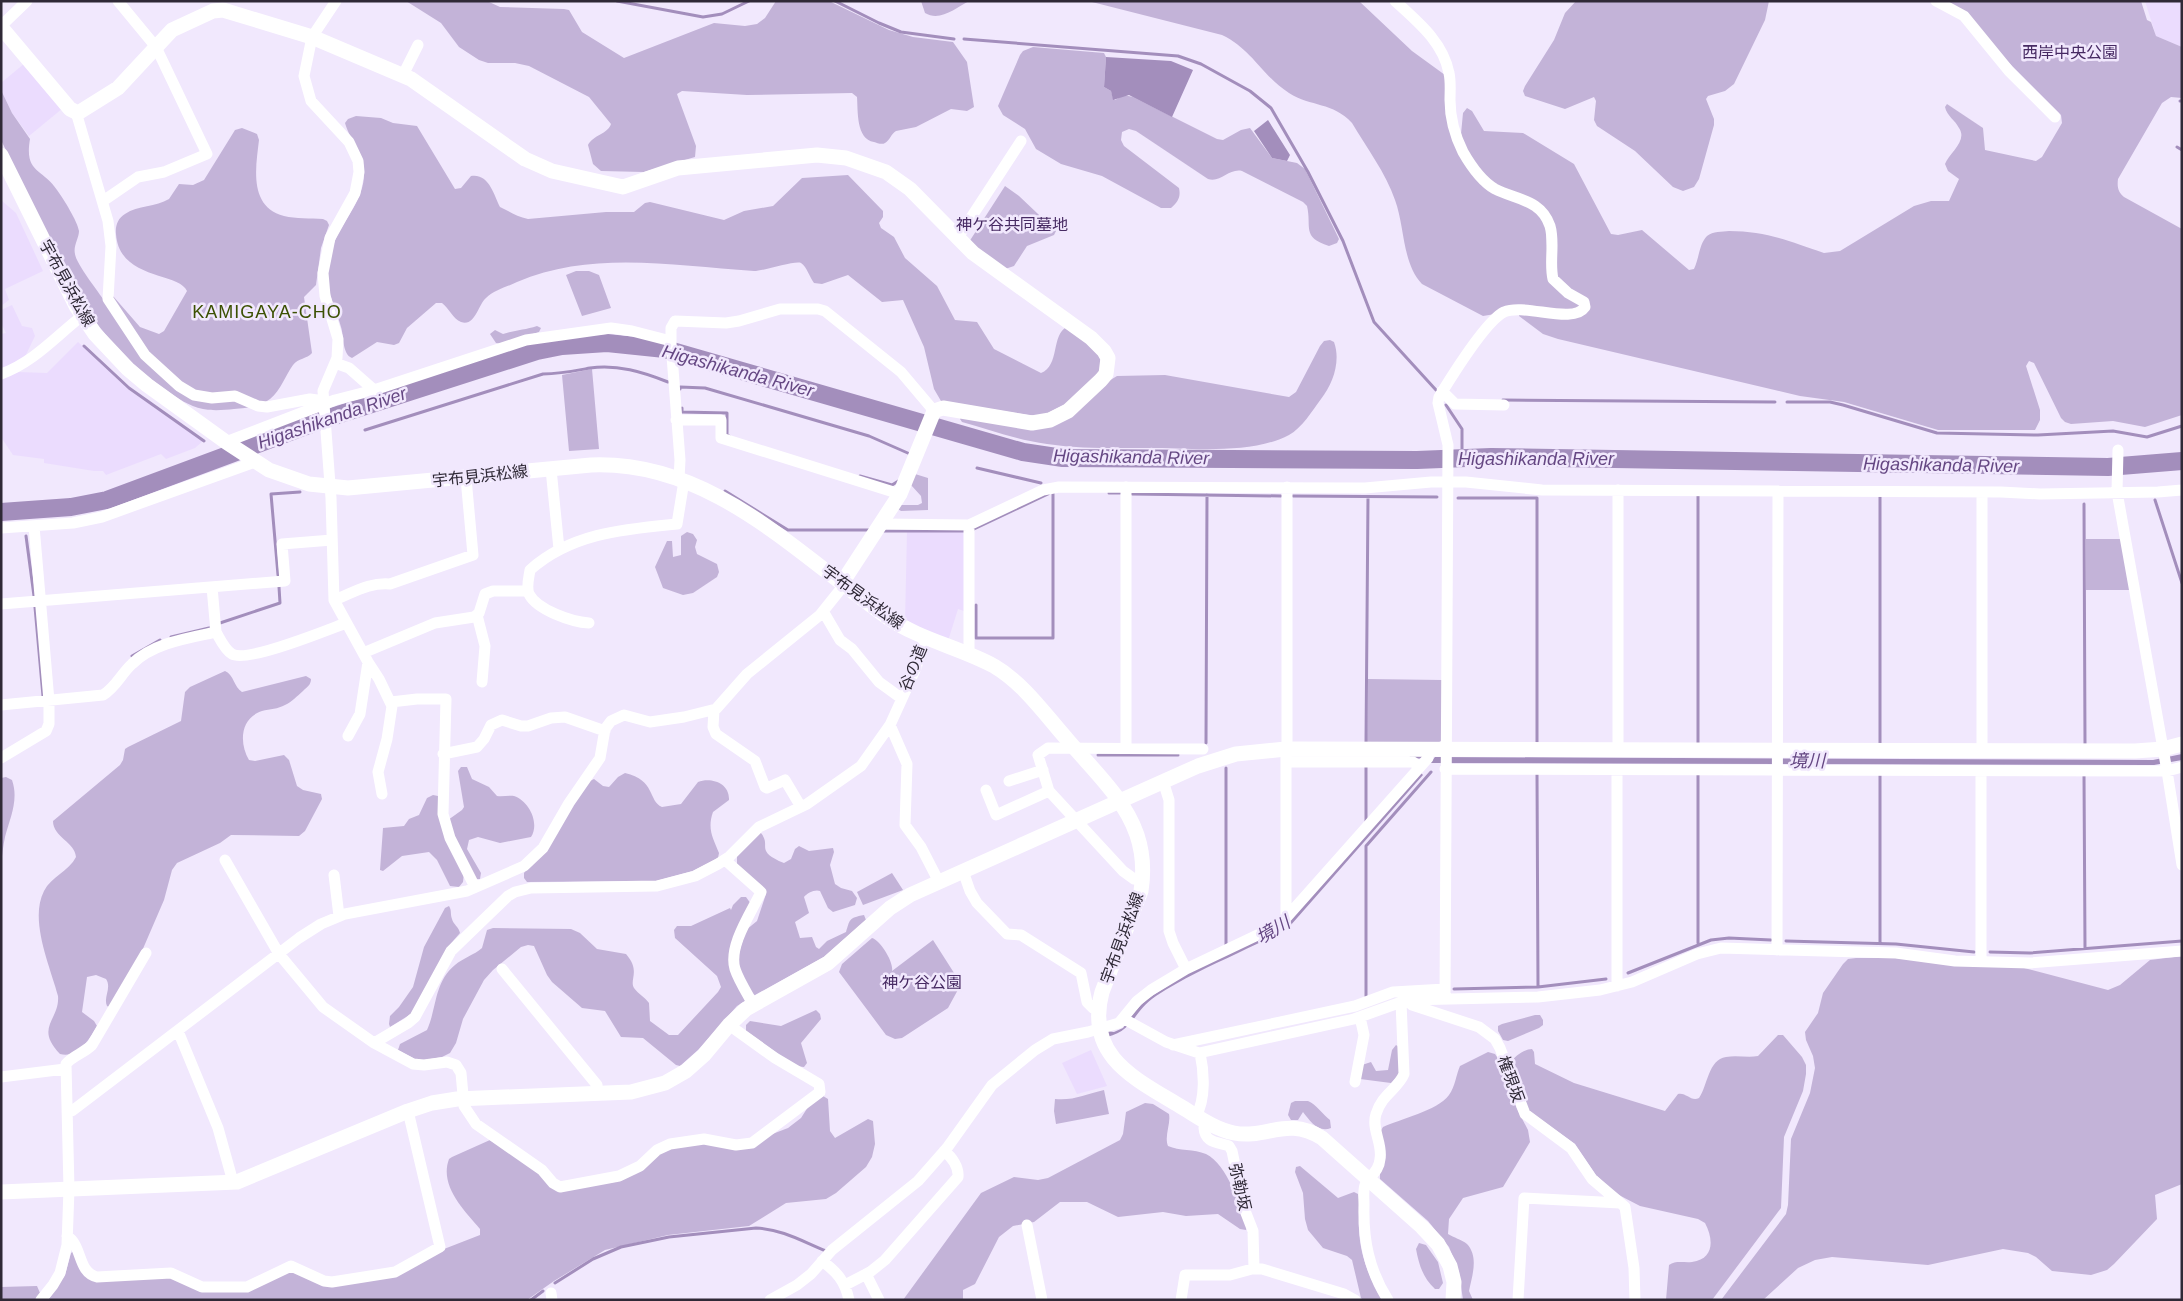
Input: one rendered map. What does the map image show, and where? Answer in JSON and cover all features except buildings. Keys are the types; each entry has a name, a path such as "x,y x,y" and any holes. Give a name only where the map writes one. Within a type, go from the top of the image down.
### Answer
{"street":[{"path":"27,1 1,27 70,108 76,112 103,201 110,233 108,299 149,359 186,391 203,398 235,396 258,406 268,407 310,399 317,400 324,406"},
{"path":"103,201 138,178 164,172 207,154 156,47 118,1"},
{"path":"336,1 312,37 305,68 307,94 316,109 349,142 358,161 359,172 355,194 330,238 324,261 325,296 338,339 335,363 325,384 324,406 330,487 334,600 391,702 392,711 378,772 382,794"},
{"path":"1395,1 1432,36 1443,54 1450,74 1450,101 1456,135 1472,166 1483,180 1494,188 1532,203 1543,213 1550,226 1553,279 1568,293 1584,302 1585,306 1577,313 1567,314 1522,308 1502,313 1487,327 1442,391 1438,404 1448,445 1445,994"},
{"path":"1936,1 1964,16 2009,72 2055,117"},
{"path":"67,1111 72,1111 310,931 339,916 358,911 466,891 516,870 538,855 584,780 600,758 605,731 611,721 624,715 650,722 714,710 720,706 747,674 823,611 843,584 900,494 933,413 943,408 1032,423 1050,420 1068,411 1101,380 1108,366 1104,351 1095,341 985,263 957,239 920,199 899,180 873,166 846,158 817,155 684,167 671,169 623,187 552,171 525,159 424,86 312,37 227,11 218,10 178,26 166,35 118,88 83,111 76,112"},
{"path":"403,76 418,45"},
{"path":"957,239 1021,141"},
{"name":"宇布見浜松線","path":"1,155 64,286 82,316 103,343 137,377 253,460 289,478 330,487 367,487 551,469 621,465 650,470 681,480 722,498 754,516 898,625 994,666 1016,683 1119,800 1131,821 1139,841 1143,861 1138,902 1102,992 1099,1009 1101,1033 1115,1062 1129,1074 1223,1130 1245,1134 1283,1128 1308,1130 1329,1143 1422,1227 1443,1251 1452,1274 1453,1300"},
{"path":"590,623 575,621 549,610 532,598 528,591 530,570 559,549 616,530 677,524 681,480 672,368 672,324 679,320 726,323 780,309 818,309 830,315 901,372 933,413"},
{"path":"1,374 19,366 41,352 82,316"},
{"path":"227,443 324,406 509,345 544,336 610,328 632,331 671,342"},
{"path":"335,363 349,368 374,390"},
{"path":"1442,391 1455,404 1504,405"},
{"path":"676,420 721,420 721,438 900,494"},
{"path":"2118,450 2117,489 2166,761 2182,865"},
{"path":"1,528 73,523 112,514 253,460"},
{"path":"551,469 559,549"},
{"path":"334,600 354,593 358,589 378,583 390,584 473,555 466,478"},
{"path":"882,524 969,525 1048,488 1059,486 1365,488 1448,479 1542,490 1982,492 2040,494 2117,489 2182,490"},
{"path":"1126,487 1126,748"},
{"path":"1286,918 1287,487"},
{"path":"1618,490 1618,750"},
{"path":"1777,950 1778,491"},
{"path":"1982,492 1982,751"},
{"path":"969,525 969,655"},
{"path":"1,758 46,730 49,724 49,701 34,526"},
{"path":"1,604 285,581 282,544 332,540"},
{"path":"212,587 216,632 228,651 234,655 240,656 268,650 346,623"},
{"path":"482,682 485,646 477,615 485,594 493,591 528,591"},
{"path":"823,611 840,640 854,652 880,682 901,698"},
{"path":"366,658 435,623 477,615"},
{"path":"1,705 102,695 114,686 131,664 150,651 180,640 216,632"},
{"name":"谷の道","path":"374,1042 415,1017 451,951 501,901 515,892 531,888 657,886 695,876 725,860 759,827 801,807 861,766 890,725 916,668 925,638"},
{"path":"348,736 360,714 366,658"},
{"path":"391,702 417,699 446,700 443,754 443,801 446,826 455,849 475,887"},
{"path":"714,710 713,727 716,734 755,761 765,787 767,788 785,780 801,807"},
{"path":"443,754 477,747 484,739 490,725 502,720 528,726 551,718 565,717 605,731"},
{"path":"890,725 907,764 905,825 921,847 939,882"},
{"path":"1445,760 1618,750 1778,761 1981,771 2166,761 2182,744"},
{"path":"1142,880 1134,879 1123,871 1049,791 1038,755 1048,748 1202,749"},
{"path":"1286,753 1428,749 1445,760 1617,770 1982,751 2135,751 2182,767"},
{"path":"1127,1022 1131,1008 1144,995 1186,968 1268,930 1286,918 1428,758 1428,749"},
{"path":"1,1192 233,1182 247,1179 408,1111 432,1103 463,1098 642,1090 676,1077 695,1063 729,1025 753,1004 828,963 893,906 910,895 1163,780 1223,758 1249,752 1413,762 1420,767"},
{"path":"1009,781 1042,770"},
{"path":"1617,770 1617,986"},
{"path":"1981,771 1981,962"},
{"path":"1163,780 1169,800 1169,931 1186,968"},
{"path":"986,790 996,815 1049,791"},
{"path":"225,860 279,954 323,1007 374,1042 413,1064 424,1065 447,1062 456,1065 461,1073 463,1098 469,1116 476,1124 542,1170 553,1183 560,1187 619,1176 640,1166 657,1150 670,1144 704,1139 736,1145 752,1143 820,1092 820,1084 775,1058 729,1025"},
{"path":"725,860 761,892 737,941 733,955 736,970 753,1004"},
{"path":"964,871 973,898 988,915 1007,934 1021,935 1082,973 1088,1002 1093,1008 1099,1009"},
{"path":"334,875 339,916"},
{"path":"1173,1045 1355,1006 1393,992 1538,997 1586,992 1632,982 1713,949 1896,953 1947,960 2030,963 2182,951"},
{"path":"42,1300 54,1285 65,1259 70,1189 65,1069 69,1060 92,1045 146,954"},
{"path":"502,969 597,1085 598,1092"},
{"path":"770,1300 797,1285 811,1274 827,1256 918,1181 944,1151 984,1096 1011,1068 1053,1039 1101,1033 1127,1022 1173,1045 1194,1053 1200,1053 1360,1017 1404,1001 1445,994"},
{"path":"1388,1300 1373,1270 1366,1243 1364,1191 1365,1185 1374,1175 1380,1161 1381,1153 1375,1123 1376,1113 1386,1094 1401,1080 1404,1074 1404,1001"},
{"name":"権現坂","path":"1404,1001 1479,1027 1488,1032 1500,1048 1525,1114 1530,1120 1571,1148 1592,1179 1622,1203"},
{"path":"1355,1082 1364,1034 1360,1017"},
{"path":"178,1030 218,1128 233,1182"},
{"path":"1200,1053 1202,1096 1200,1110 1202,1119"},
{"path":"1,1077 65,1069"},
{"path":"67,1236 76,1245 86,1271 90,1276 97,1277 171,1273 202,1287 247,1287 291,1266 324,1281 332,1282 395,1272 440,1247 408,1111"},
{"name":"弥勒坂","path":"1202,1119 1206,1138 1210,1141 1229,1146 1232,1151 1244,1208 1253,1231 1254,1269"},
{"path":"845,1285 866,1274 885,1260 958,1177 958,1170 951,1156 944,1151"},
{"path":"1518,1300 1524,1198 1622,1203 1628,1214 1635,1300"},
{"path":"1028,1224 1042,1300"},
{"path":"827,1256 845,1285 849,1300"},
{"path":"1180,1300 1185,1275 1230,1275 1254,1269 1262,1269 1355,1300"},
{"path":"866,1274 878,1300"}],"shaded area":[{"path":"2145,1 2182,1 2182,47 2156,36"},
{"path":"25,63 63,108 29,136 12,113 1,90 1,83"},
{"path":"1,200 16,213 43,271 5,289 9,300 1,306"},
{"path":"12,305 22,326 32,328 35,336 24,359 1,370 1,334 6,333 1,323 1,310"},
{"path":"78,342 129,390 203,441 195,448 166,459 161,454 106,475 103,471 44,463 44,459 13,455 1,437 1,379 18,372 47,373"},
{"path":"907,531 964,532 964,611 958,609 948,641 905,622"},
{"path":"1091,1050 1107,1086 1077,1094 1062,1063"}],"green space":[{"path":"406,1 487,1 500,7 569,10 582,32 624,58 714,23 745,26 757,24 765,18 776,1 829,1 889,30 913,37 953,42 967,62 974,107 967,111 951,109 916,127 896,131 887,142 881,144 868,140 864,136 859,124 857,97 852,93 747,95 682,91 677,94 696,146 695,157 644,172 601,171 593,164 588,145 593,139 607,130 611,124 589,97 529,66 515,63 488,63 479,60 459,47 441,23"},
{"path":"921,1 969,1 948,13 936,16 925,13"},
{"path":"1088,1 1359,1 1412,51 1445,75 1469,168 1540,215 1546,227 1548,273 1581,304 1576,309 1483,316 1422,284 1411,266 1407,255 1398,210 1391,190 1352,123 1345,116 1330,108 1305,101 1289,93 1272,79 1250,55 1222,35"},
{"path":"1576,1 1769,1 1765,20 1734,84 1725,91 1708,96 1706,99 1714,119 1714,125 1699,179 1694,187 1683,191 1673,187 1635,151 1597,126 1594,120 1596,101 1594,97 1565,109 1525,96 1523,91 1525,86 1554,40 1565,13"},
{"name":"西岸中央公園","path":"1947,1 2141,1 2147,20 2151,22 2156,36 2182,47 2182,98 2171,97 2162,103 2118,179 2118,184 2119,191 2124,197 2182,229 2182,415 2145,427 2113,421 2071,424 2065,422 2061,418 2034,363 2029,361 2026,366 2040,410 2040,420 2035,430 1938,430 1844,402 1800,396 1558,339 1543,334 1519,316 1519,313 1585,313 1569,290 1556,278 1553,225 1485,177 1466,150 1461,134 1463,113 1467,108 1472,111 1484,131 1523,133 1574,164 1611,234 1618,235 1642,230 1689,270 1694,269 1704,239 1709,234 1718,232 1742,231 1755,233 1824,253 1840,251 1914,206 1931,201 1949,201 1959,179 1948,171 1945,164 1960,142 1961,133 1946,110 1947,104 1983,128 1985,150 2036,161 2042,157 2062,123 2061,115"},
{"path":"1033,47 1104,53 1106,57 1104,87 1111,91 1115,100 1124,95 1133,97 1217,139 1223,140 1241,130 1250,128 1272,158 1297,163 1305,169 1339,239 1337,243 1329,246 1314,239 1309,230 1307,206 1303,202 1242,171 1233,172 1213,180 1208,179 1136,131 1129,129 1122,132 1121,140 1124,146 1179,188 1180,194 1178,199 1171,208 1161,208 1102,176 1061,164 1036,149 1025,129 1003,115 998,106 1020,55 1023,51"},
{"path":"1,90 12,113 30,139 29,150 32,165 52,183 76,222 79,231 75,254 84,272 108,306 113,296 140,327 159,334 164,331 187,291 182,285 150,273 127,260 120,249 116,234 120,218 130,211 141,207 164,202 169,199 179,184 193,185 204,180 235,130 242,128 257,134 259,140 257,184 259,195 264,204 272,211 284,216 323,219 329,225 321,248 316,285 304,297 312,353 295,363 270,399 252,407 230,409 211,410 193,406 174,396 151,379 112,342 90,314 71,283 1,140"},
{"path":"356,116 381,118 393,123 417,126 455,189 461,188 471,176 482,178 487,181 500,207 528,219 606,212 634,212 645,203 650,202 724,220 744,211 773,206 802,178 848,175 883,211 883,217 879,223 881,228 894,237 905,258 937,286 955,320 977,322 994,349 1041,373 1051,364 1059,336 1067,327 1100,354 1101,372 1071,401 1040,417 941,401 934,389 924,347 903,300 882,302 848,275 822,284 814,283 805,267 798,262 754,271 663,264 604,263 546,272 493,293 483,301 473,318 466,323 456,318 442,303 436,303 407,328 399,343 394,345 377,342 352,358 346,353 342,331 330,293 328,272 335,242 358,198 363,181 362,158 345,123 348,119"},
{"name":"神ケ谷共同墓地","path":"1005,186 1019,196 1056,231 1054,235 1027,246 1014,266 1005,269 969,242"},
{"path":"576,271 589,271 599,275 611,308 582,316 566,275"},
{"path":"537,326 541,328 539,332 501,344 496,343 490,334 495,330 503,334"},
{"path":"1330,340 1334,342 1337,357 1335,372 1325,393 1294,432 1274,441 1257,445 1220,449 1060,446 1015,437 962,422 960,419 961,417 1031,428 1117,376 1165,375 1289,397 1296,392 1320,346 1324,341"},
{"path":"592,369 599,449 569,451 562,375"},
{"path":"915,474 928,478 928,510 901,511 898,509 901,505 918,505 922,503 921,496 911,485"},
{"path":"687,532 693,534 697,540 695,547 697,554 717,564 719,572 717,577 693,593 683,595 663,588 655,567 667,541 672,541 673,557 681,555 681,536"},
{"path":"2086,539 2123,539 2132,590 2086,590"},
{"path":"225,671 242,692 306,676 311,679 308,686 290,702 280,707 262,711 249,719 243,732 243,739 249,760 255,761 284,755 289,760 297,786 303,790 321,794 322,799 305,831 299,836 231,835 220,843 177,863 172,870 164,900 142,951 109,1007 106,1003 108,982 106,979 96,975 87,977 82,1012 94,1021 97,1026 91,1037 72,1054 60,1054 49,1037 48,1030 56,1011 58,996 42,943 39,915 40,903 47,886 76,857 72,847 56,831 53,821 120,765 125,749 181,721 185,692 190,687"},
{"path":"1368,679 1442,680 1442,740 1438,743 1367,743"},
{"path":"461,767 467,767 472,779 489,787 497,796 514,796 519,799 528,807 534,819 531,837 500,843 478,837 469,840 467,849 481,873 480,879 476,879 458,847 448,820 464,807 458,771"},
{"path":"625,773 642,780 662,807 681,804 698,782 708,780 723,786 726,789 729,800 713,812 711,818 712,833 719,853 718,858 693,871 656,881 527,882 524,878 524,873 590,781 594,779 603,786 609,787 618,777"},
{"path":"6,777 12,780 15,795 3,847 1,865 1,778"},
{"path":"433,795 438,796 464,873 463,882 459,887 450,886 437,860 429,852 402,856 383,871 380,870 383,828 404,826 409,819 419,815 427,798"},
{"path":"760,832 769,855 784,863 791,859 795,849 799,846 809,851 833,848 834,852 830,865 835,884 852,891 857,898 855,905 833,912 828,908 820,891 807,894 804,897 809,913 795,922 800,938 812,937 816,947 819,949 827,941 846,932 849,922 855,917 864,915 866,920 824,957 755,995 751,994 736,962 746,930 757,921 766,894 737,865 737,855"},
{"path":"892,873 903,890 863,905 857,892"},
{"path":"741,897 746,897 751,904 735,940 745,1001 737,1006 698,1050 680,1066 676,1065 643,1038 621,1037 605,1011 582,1008 552,982 534,946 528,945 521,947 484,980 463,1019 456,1043 450,1053 442,1057 419,1061 398,1050 400,1044 427,1030 443,979 461,960 482,948 487,930 493,928 571,929 580,933 597,949 626,954 633,965 634,988 649,1003 650,1021 669,1035 678,1035 721,987 717,976 675,938 674,930 677,926 691,926 730,908 731,910"},
{"path":"449,906 451,917 460,933 447,948 411,1014 390,1027 390,1016 413,987 424,947 445,908"},
{"name":"神ケ谷公園","path":"872,938 886,952 891,962 892,971 933,940 956,976 953,982 959,982 960,986 948,1008 902,1038 895,1039 886,1035 839,972 842,964"},
{"path":"2182,956 2182,1184 2155,1195 2157,1219 2107,1270 2091,1275 2052,1271 2036,1257 2028,1253 2003,1249 1928,1265 1832,1257 1815,1260 1798,1268 1763,1300 1721,1300 1786,1214 1791,1139 1810,1093 1815,1068 1805,1032 1818,1013 1823,993 1848,959 1896,958 2024,968 2108,990 2120,985 2150,960"},
{"path":"816,1010 820,1014 821,1019 801,1043 807,1063 804,1067 795,1066 746,1031 746,1025 750,1021 781,1026"},
{"path":"1540,1015 1543,1025 1508,1041 1503,1040 1498,1031 1498,1026"},
{"path":"1778,1035 1783,1035 1802,1057 1806,1065 1803,1091 1784,1137 1781,1208 1712,1300 1666,1300 1669,1265 1699,1260 1708,1253 1711,1242 1705,1223 1698,1219 1640,1206 1615,1193 1596,1175 1575,1144 1529,1111 1511,1063 1520,1053 1532,1049 1535,1064 1574,1083 1665,1111 1678,1094 1684,1094 1693,1099 1699,1098 1712,1068 1720,1059 1730,1056 1758,1056"},
{"path":"1396,1045 1399,1047 1401,1073 1391,1083 1360,1079 1362,1065 1371,1062 1376,1071 1388,1070 1392,1050"},
{"path":"1488,1052 1495,1054 1497,1057 1517,1109 1528,1130 1530,1142 1503,1187 1463,1198 1449,1219 1448,1234 1467,1244 1473,1255 1474,1267 1469,1291 1473,1300 1463,1300 1459,1272 1449,1247 1428,1221 1380,1179 1380,1132 1383,1127 1427,1110 1443,1101 1451,1092 1460,1066"},
{"path":"1104,1090 1109,1114 1056,1124 1055,1099 1074,1098"},
{"path":"823,1096 828,1099 830,1131 835,1138 868,1119 873,1121 875,1144 872,1157 866,1167 836,1193 826,1199 786,1203 749,1226 668,1235 605,1250 527,1300 48,1300 65,1275 71,1253 74,1251 83,1273 170,1277 248,1291 288,1270 315,1281 396,1276 444,1249 480,1235 480,1229 461,1206 450,1188 447,1179 447,1169 449,1159 490,1140 537,1170 551,1185 612,1182 659,1152 698,1142 736,1148 788,1128 801,1118 808,1107"},
{"path":"1295,1101 1308,1101 1330,1120 1331,1128 1318,1128 1303,1112 1298,1120 1291,1120 1288,1115 1291,1103"},
{"path":"1145,1103 1153,1104 1169,1114 1168,1146 1197,1151 1214,1159 1227,1176 1237,1198 1248,1227 1246,1230 1240,1229 1218,1214 1186,1216 1163,1212 1118,1217 1087,1202 1060,1202 1034,1222 1013,1226 999,1237 975,1284 963,1290 963,1300 903,1300 981,1193 1014,1177 1038,1180 1048,1178 1120,1140 1123,1134 1126,1112"},
{"path":"1300,1166 1338,1198 1354,1192 1358,1194 1359,1229 1363,1257 1382,1300 1363,1300 1352,1260 1347,1256 1323,1248 1308,1230 1303,1193 1295,1172 1296,1167"},
{"path":"1419,1243 1426,1245 1438,1262 1443,1283 1439,1289 1435,1289 1431,1285 1422,1271 1416,1249"},
{"path":"37,1286 40,1293 35,1300 1,1300 1,1287"}],"water":[{"path":"1106,57 1171,61 1193,70 1172,117 1129,95 1113,100 1111,91 1104,87"},
{"path":"1268,120 1290,155 1287,161 1272,158 1254,131"},
{"name":"境川","path":"2182,754 2182,760 2154,765 1430,763 1435,757 2153,760"},
{"path":"1421,773 1423,775 1290,926 1196,973 1156,996 1148,1002 1129,1025 1116,1034 1107,1037 1105,1031 1114,1032 1123,1028 1135,1011 1147,999 1188,973 1288,923"}],"waterway":[{"path":"617,1 703,17 722,14 749,1"},
{"path":"835,1 901,32 954,39"},
{"path":"964,39 1178,56 1201,64 1250,91 1271,108 1308,172 1343,241 1374,322 1436,390"},
{"path":"2177,147 2182,150"},
{"name":"Higashikanda River","path":"1,512 71,507 107,500 322,420 537,351 562,346 607,343 665,349 1023,452 1063,458 1417,460 1491,457 2108,467 2182,461"},
{"path":"84,346 129,388 204,441"},
{"path":"365,430 543,374 610,367 639,372 668,382"},
{"path":"680,389 680,387 705,388 869,436 910,454"},
{"path":"1503,400 1775,402"},
{"path":"1787,402 1830,402 1937,433 2038,435 2113,431 2147,437 2182,426"},
{"path":"1446,405 1462,429 1462,459"},
{"path":"682,408 682,412 727,413 727,435 729,436"},
{"name":"Higashikanda River","path":"210,456 212,461"},
{"path":"977,468 1041,483"},
{"path":"860,476 892,485 900,480"},
{"path":"725,491 788,530 870,530"},
{"path":"278,575 271,494 300,492"},
{"path":"976,605 976,638 1053,638 1053,493"},
{"path":"1109,493 1120,493"},
{"path":"974,529 1048,494"},
{"path":"1132,494 1281,496"},
{"path":"1698,494 1698,744"},
{"path":"1206,743 1207,495"},
{"path":"1880,495 1880,745"},
{"path":"1293,496 1437,497"},
{"path":"1366,743 1368,497"},
{"path":"1458,498 1537,498 1537,744"},
{"path":"2155,500 2182,583"},
{"path":"2084,504 2085,745"},
{"path":"884,531 965,531"},
{"path":"26,536 34,596"},
{"path":"220,623 280,603 279,587"},
{"path":"35,607 43,696"},
{"path":"171,637 209,628"},
{"path":"132,656 160,640"},
{"path":"1098,755 1178,755"},
{"path":"1411,757 1422,757"},
{"path":"1366,764 1366,821"},
{"path":"1226,768 1226,945"},
{"path":"1366,996 1366,846 1431,772"},
{"path":"1537,773 1538,987"},
{"path":"1698,773 1698,943"},
{"path":"1880,773 1880,943"},
{"path":"2084,774 2085,949"},
{"path":"1628,973 1711,940 1729,938 1771,940"},
{"path":"1786,941 1896,944 1974,952"},
{"path":"1990,952 2030,953 2182,941"},
{"path":"1454,989 1538,987 1606,979"},
{"path":"555,1283 593,1259 621,1247 669,1237 756,1228 776,1231 826,1251"},
{"path":"531,1300 543,1291"}],"district":[{"name":"KAMIGAYA-CHO","path":"267,312"}]}
